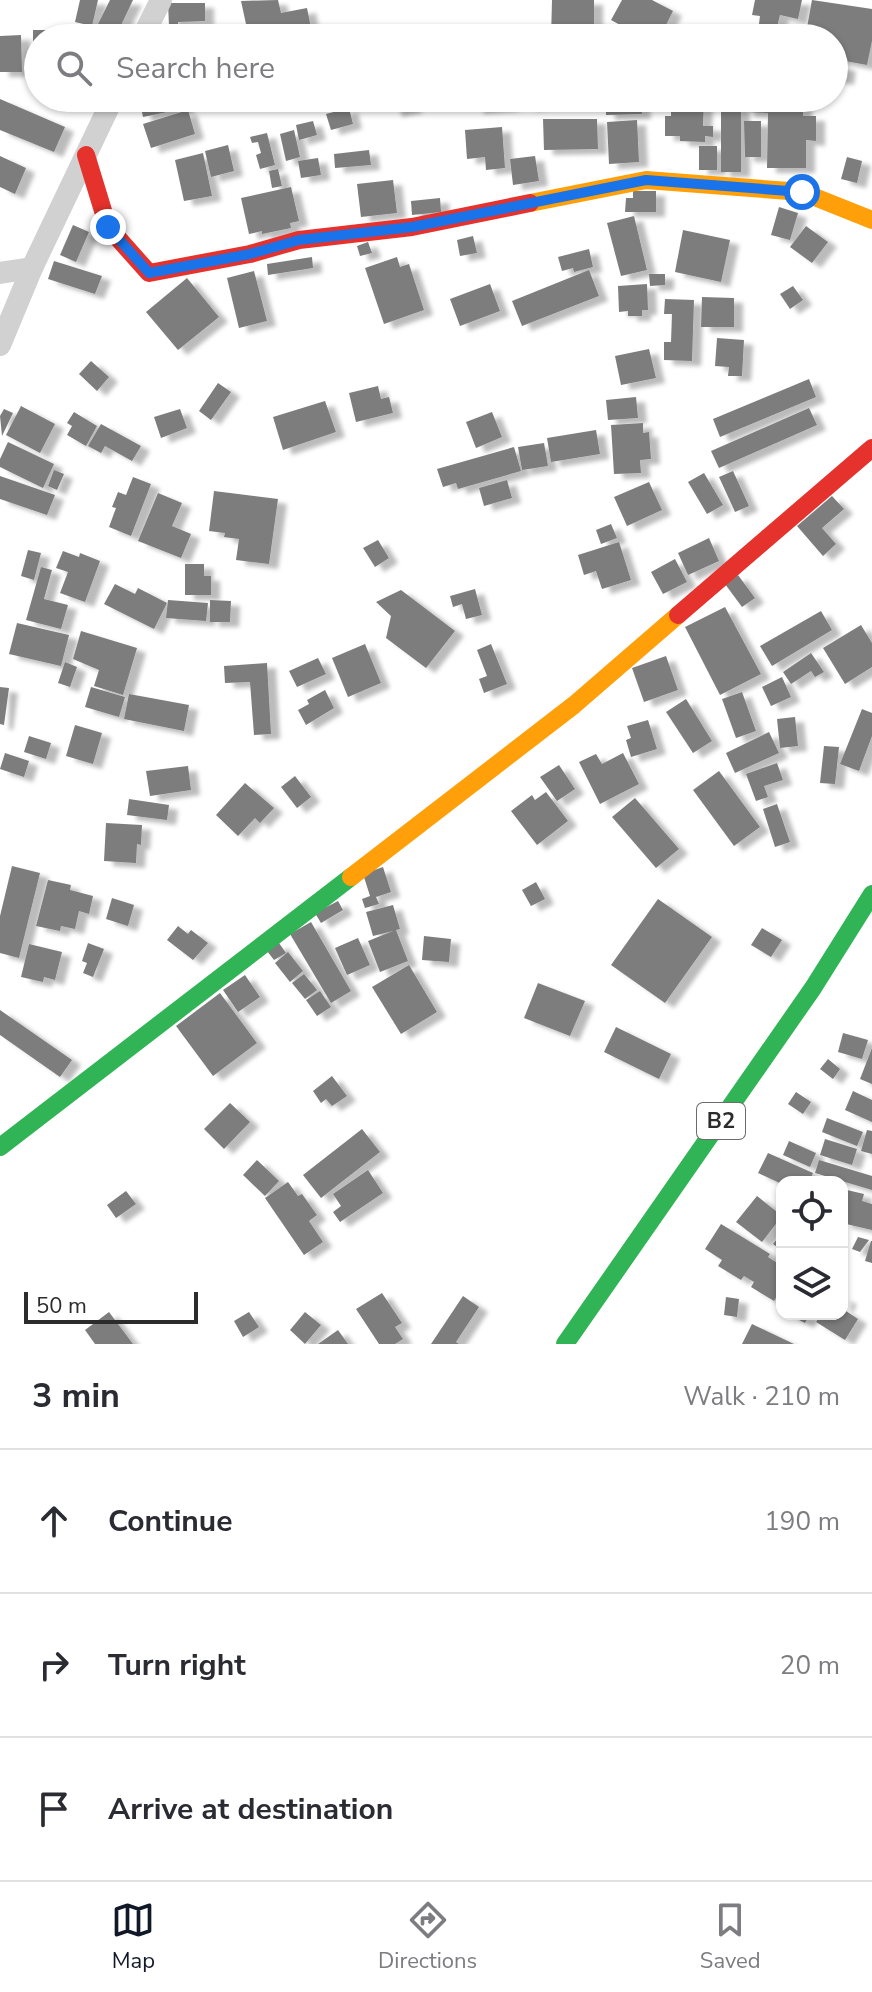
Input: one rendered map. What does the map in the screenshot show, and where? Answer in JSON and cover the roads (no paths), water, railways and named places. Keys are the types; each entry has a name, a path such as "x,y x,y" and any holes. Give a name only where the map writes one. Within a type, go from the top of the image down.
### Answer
{"main road":[{"path":"86,155 108,227 149,273 250,254 299,240 412,227 646,180 802,192 872,220"},
{"path":"0,1147 574,705 872,448"},
{"name":"B2","path":"565,1344 813,988 872,894"}],"street":[{"path":"149,24 161,0"},
{"path":"0,345 32,268 106,112"},
{"path":"0,273 32,268"}]}
